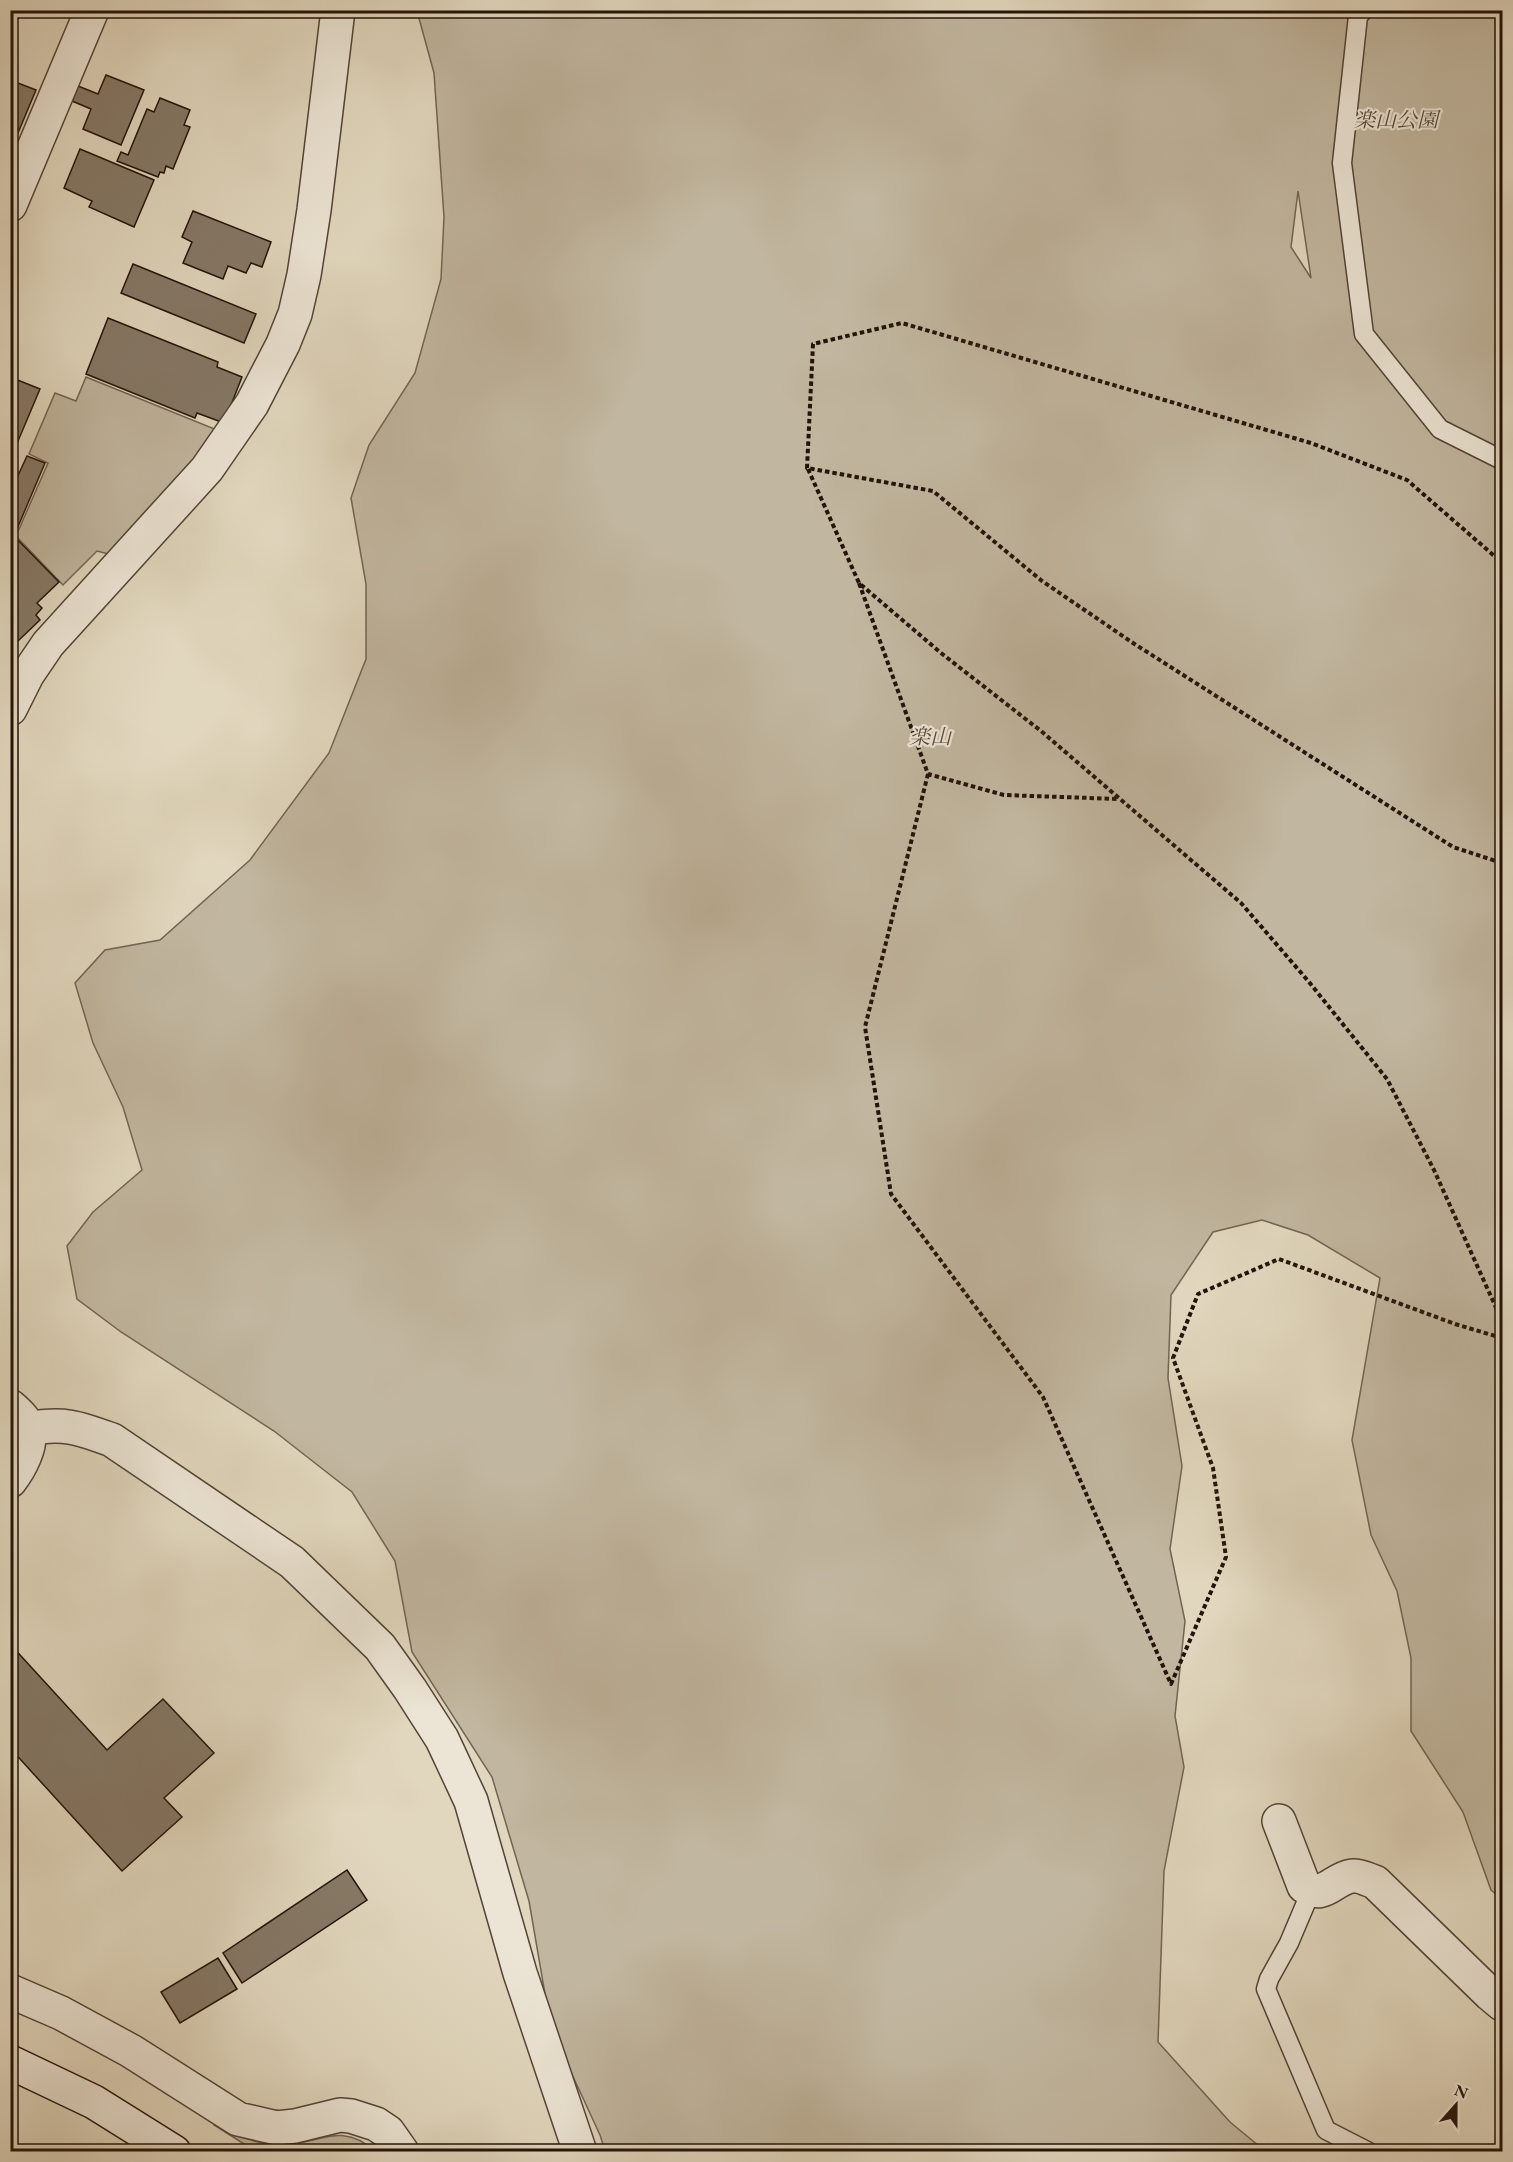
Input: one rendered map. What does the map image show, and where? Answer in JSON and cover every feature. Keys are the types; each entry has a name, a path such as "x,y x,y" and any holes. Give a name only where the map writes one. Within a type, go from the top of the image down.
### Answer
{"street":[{"path":"10,205 92,10"},
{"path":"10,709 27,675 48,644 207,469 240,423 268,376 295,314 304,275 338,10"},
{"path":"10,1481 19,1469 28,1445 19,1417"},
{"path":"19,1417 50,1425 64,1425 85,1430 112,1440 292,1562 380,1647 442,1739 471,1801 520,1973 580,2151"},
{"path":"1279,1821 1304,1886 1311,1891 1321,1892 1343,1879 1354,1876 1375,1882 1503,2004"},
{"path":"10,1991 61,2013 131,2051 238,2119 277,2128 296,2127 340,2115 351,2116 364,2119 388,2132 402,2151"},
{"path":"10,2062 94,2102 174,2151"}],"lane":[{"path":"1364,10 1358,16 1342,164 1364,334 1440,429 1503,460"},
{"path":"1311,1891 1266,1989 1326,2130 1369,2151"}],"path":[{"path":"1503,567 1499,560 1407,480 1311,443 902,323 813,344 807,468 859,583 928,774 865,1027 891,1194 1043,1397 1171,1684 1226,1557 1213,1468 1173,1358 1197,1294 1279,1258 1455,1324 1503,1338"},
{"path":"807,468 933,491 1042,581 1133,643 1453,848 1503,863"},
{"path":"859,583 941,653 1041,731 1242,903 1387,1079 1434,1170 1503,1321"},
{"path":"928,774 1004,795 1119,799"}],"green space":[{"name":"楽山","path":"417,11 1502,11 1502,1899 1491,1890 1463,1812 1411,1731 1411,1658 1397,1591 1371,1535 1352,1440 1380,1278 1308,1235 1262,1220 1213,1232 1171,1295 1168,1378 1182,1466 1170,1549 1185,1621 1175,1716 1184,1767 1164,1871 1158,2042 1230,2122 1265,2151 605,2151 600,2135 551,2029 529,1901 492,1777 412,1652 395,1561 352,1492 274,1431 121,1332 77,1299 67,1246 93,1212 142,1170 123,1107 93,1043 75,983 105,950 160,940 250,860 329,753 366,659 366,584 351,498 369,445 415,373 441,279 444,217 434,73","holes":["1298,191 1311,278 1291,247"]},
{"path":"86,377 222,432 116,556 97,551 63,585 16,536 48,463 29,454 55,393 76,401"},
{"path":"215,2123 260,2143 290,2145 339,2136 350,2137 362,2142 374,2151 255,2151 214,2125"}],"building":[{"path":"106,75 144,90 121,145 83,129 91,109 72,101 78,86 98,94"},
{"path":"10,80 36,90 15,140 10,138"},
{"path":"160,98 190,110 184,125 190,127 173,169 166,166 164,173 160,172 158,177 117,161 121,152 128,155 147,109 154,112"},
{"path":"80,149 154,180 134,227 89,207 92,201 64,188"},
{"path":"193,211 271,242 262,267 251,263 246,273 228,266 223,279 183,263 192,242 182,237"},
{"path":"133,264 256,314 244,343 121,293"},
{"path":"108,318 218,362 217,367 242,377 224,423 197,413 195,418 86,374"},
{"path":"10,377 40,389 10,460"},
{"path":"27,456 45,463 14,536 59,582 37,603 42,608 36,615 40,620 18,641 10,632 10,493"},
{"path":"10,1644 107,1750 163,1699 214,1753 164,1798 182,1817 122,1871 10,1748"},
{"path":"347,1870 367,1900 242,1983 223,1953"},
{"path":"218,1958 237,1989 180,2023 161,1992"}],"park label":[{"name":"楽山公園","path":"1396,120"}]}
